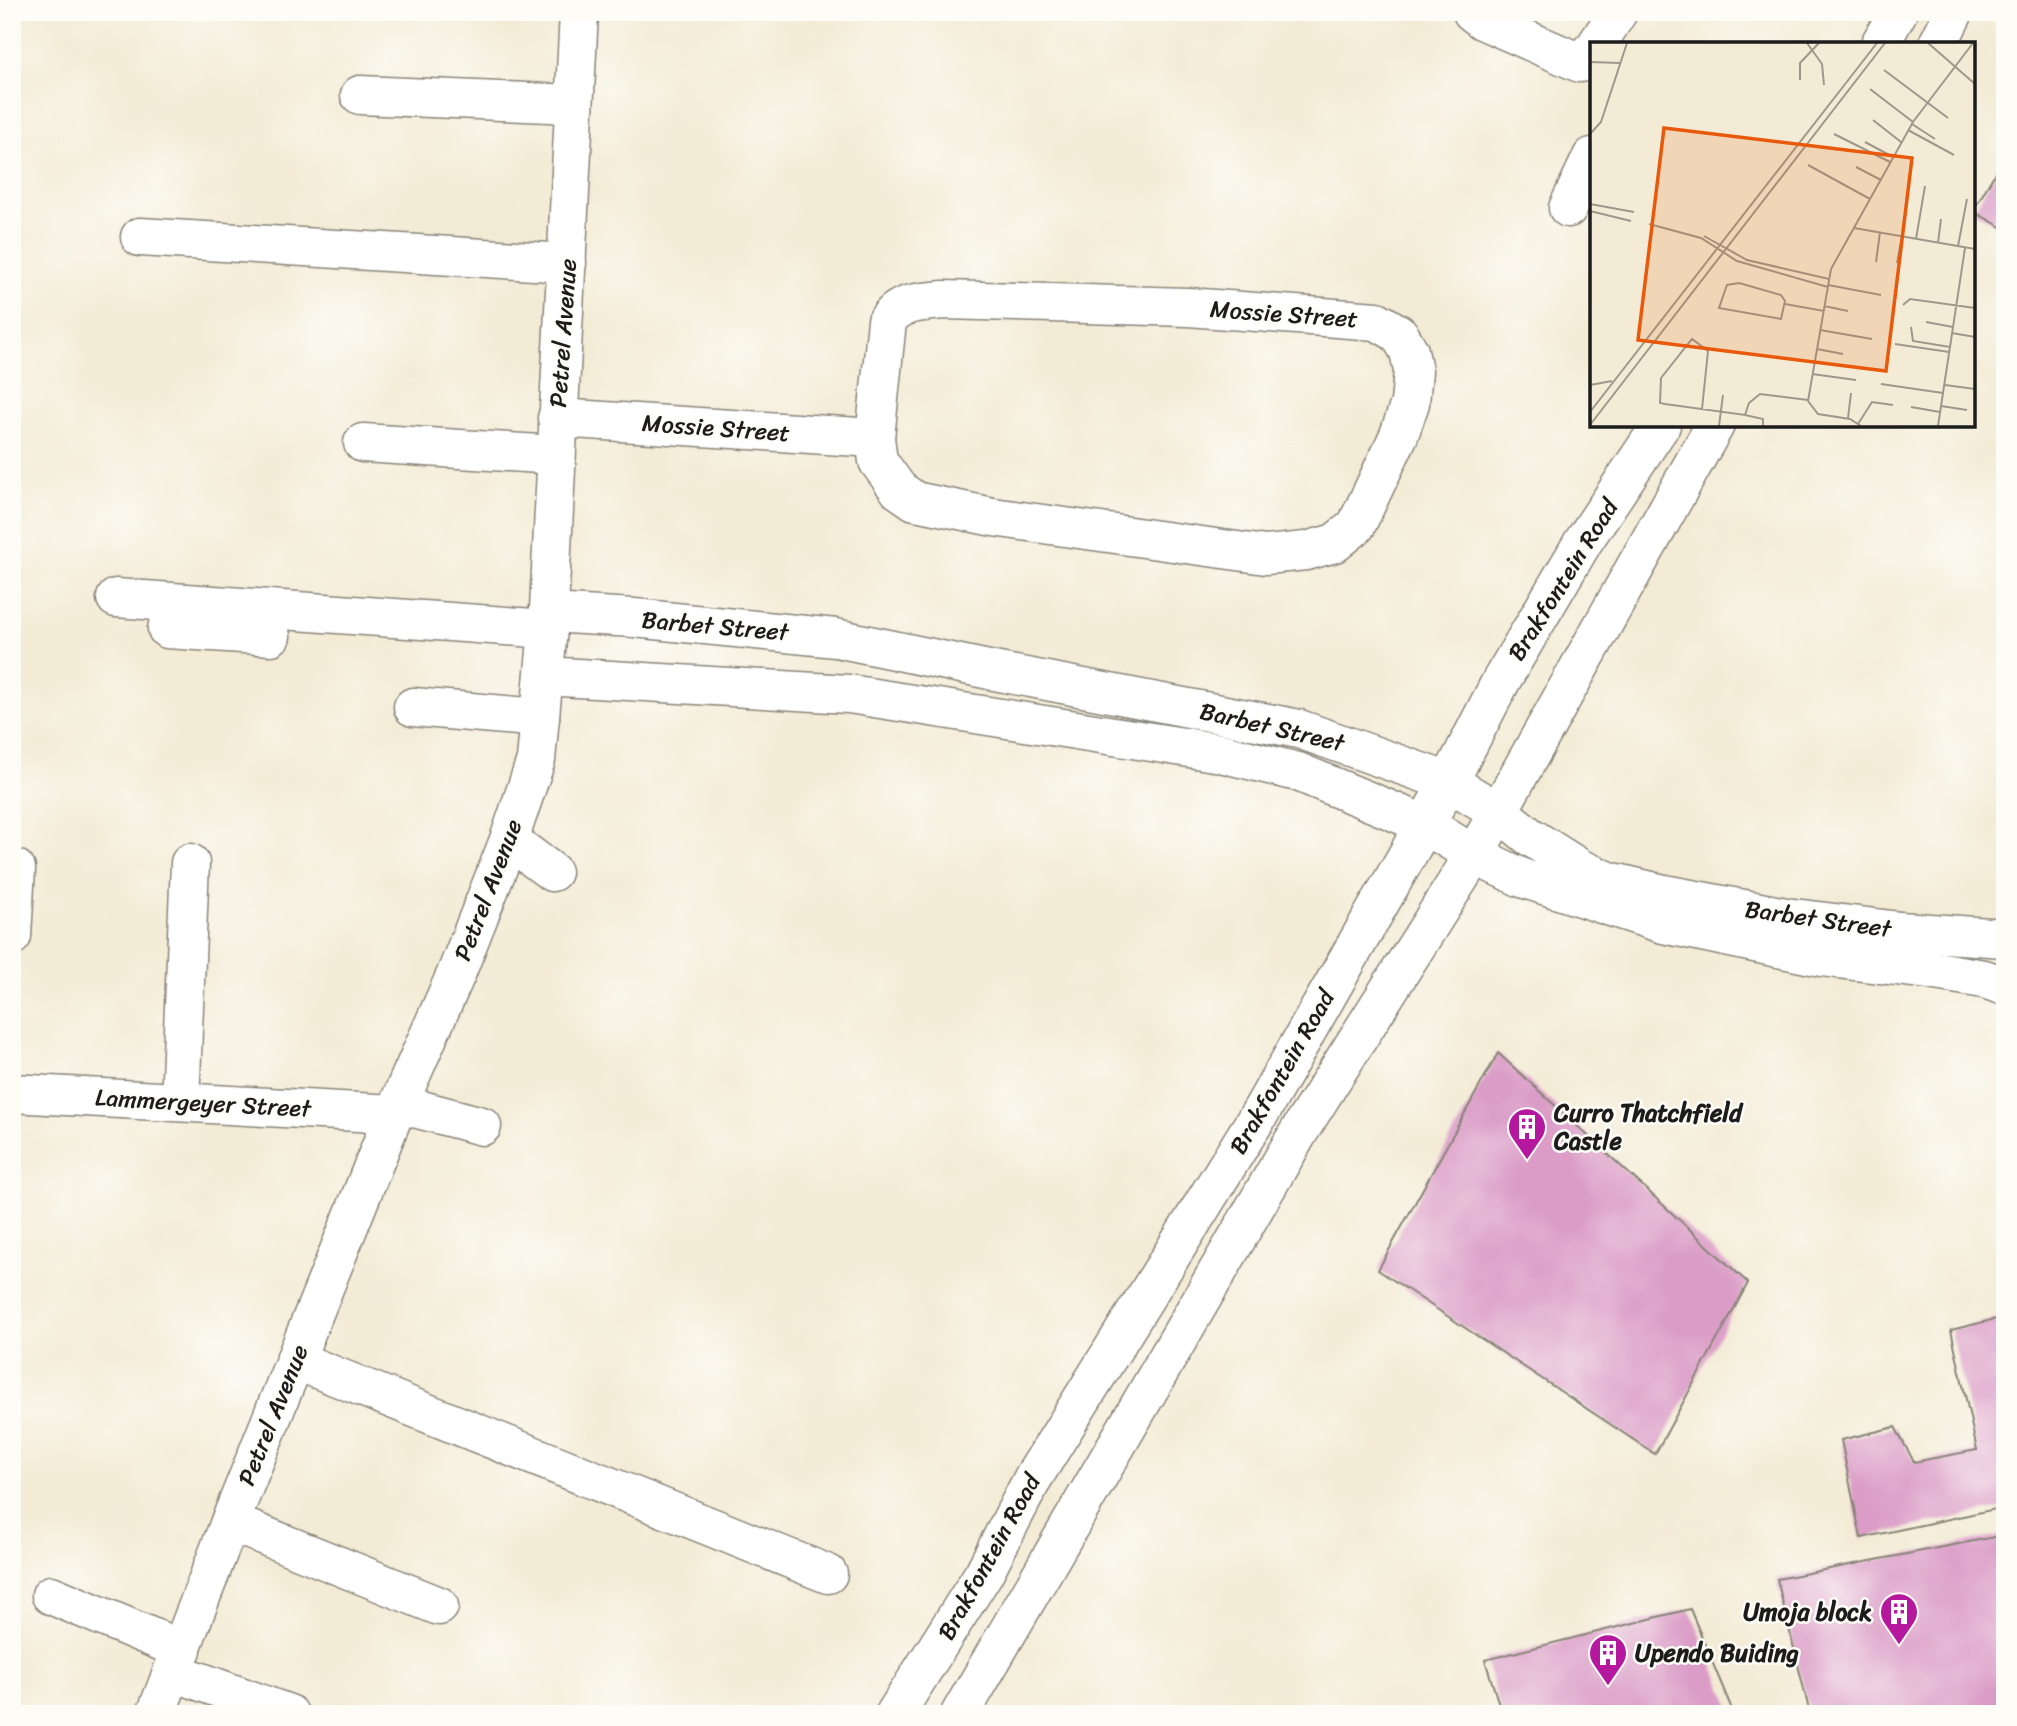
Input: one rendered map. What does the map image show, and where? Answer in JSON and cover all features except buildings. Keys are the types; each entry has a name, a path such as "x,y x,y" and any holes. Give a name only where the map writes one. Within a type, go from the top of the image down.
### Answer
{"street":[{"name":"Petrel Avenue","path":"170,1682 295,1360 397,1109 456,974 509,840 536,760 547,643 579,12"},
{"path":"1472,12 1482,20 1590,62"},
{"path":"1601,42 1618,12"},
{"path":"1881,42 1898,12"},
{"path":"1939,42 1954,12"},
{"path":"360,95 573,104"},
{"path":"1568,208 1590,161"},
{"path":"140,237 567,276"},
{"path":"181,266 567,276"},
{"name":"Mossie Street","path":"944,300 1188,307 1377,321 1399,334 1409,351 1413,371 1409,403 1399,435 1356,526 1335,543 1306,551 1266,555 993,517 915,501 899,490 878,461 876,438 887,320 899,308 917,302 944,300"},
{"name":"Brakfontein Road","path":"895,1714 984,1573 1033,1478 1263,1108 1449,782 1501,681 1583,542 1660,427"},
{"name":"Brakfontein Road","path":"960,1714 1300,1130 1474,855 1714,427"},
{"name":"Mossie Street","path":"363,443 556,436 876,438"},
{"path":"116,598 547,643"},
{"name":"Barbet Street","path":"547,643 634,618 810,635 1299,729 1449,782 1499,812 1529,836 1581,869 1609,881 1786,917 1900,932 2005,938"},
{"path":"167,629 547,643"},
{"path":"802,691 810,635"},
{"name":"Barbet Street","path":"547,643 802,691 849,694 954,709 1221,753 1298,772 1424,824 1474,855 1522,878 1663,924 1799,953 1929,970 1984,979 2005,986"},
{"path":"413,707 540,718"},
{"path":"509,840 552,872"},
{"path":"180,1102 190,863"},
{"path":"12,936 16,869"},
{"name":"Lammergeyer Street","path":"12,1093 397,1109 482,1126"},
{"path":"295,1360 828,1574"},
{"path":"230,1522 439,1606"},
{"path":"51,1595 170,1682 221,1714"},
{"path":"170,1682 289,1714"}],"place":[{"name":"Curro Thatchfield Castle","path":"1527,1161"},
{"name":"Umoja block","path":"1899,1646"},
{"name":"Upendo Buiding","path":"1608,1687"}]}
